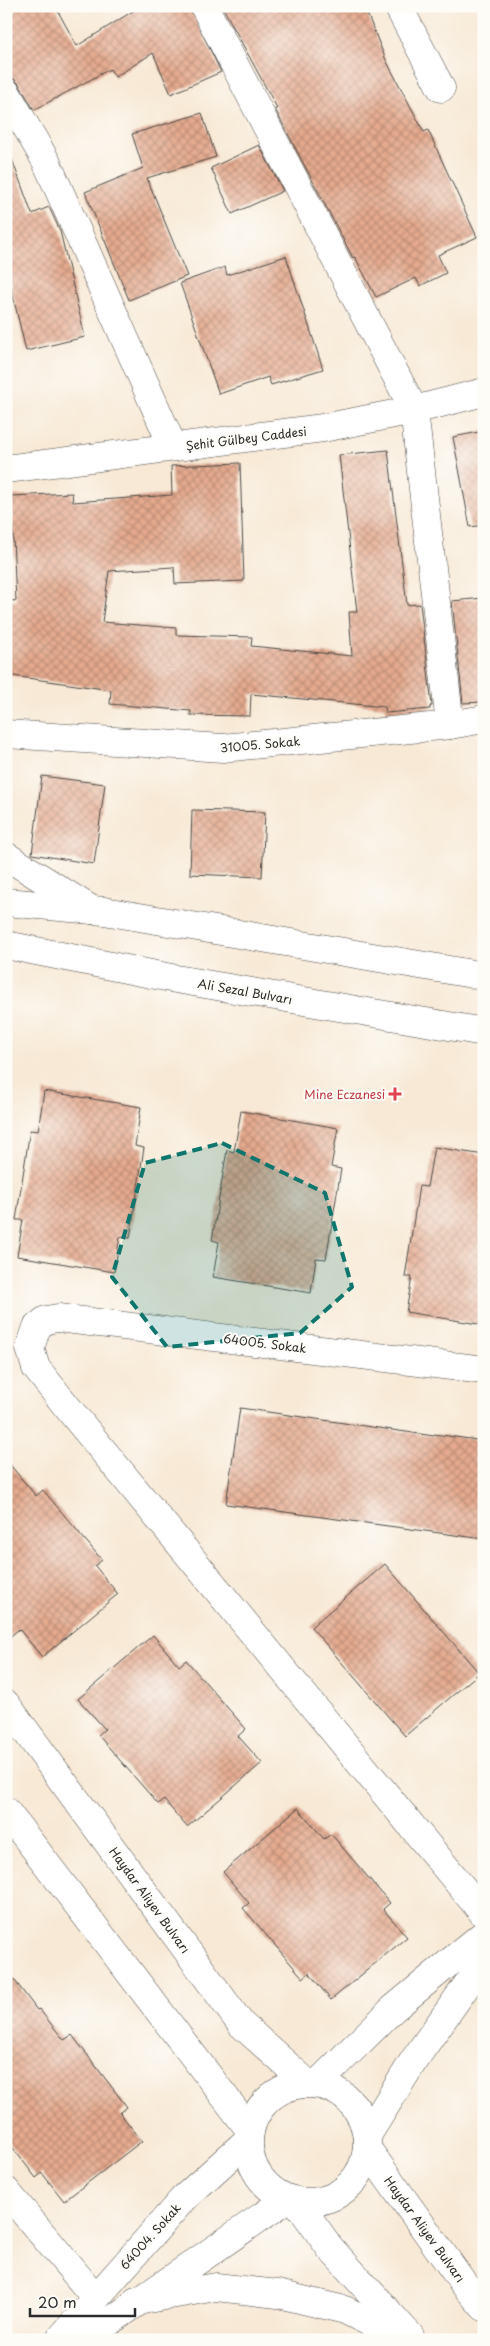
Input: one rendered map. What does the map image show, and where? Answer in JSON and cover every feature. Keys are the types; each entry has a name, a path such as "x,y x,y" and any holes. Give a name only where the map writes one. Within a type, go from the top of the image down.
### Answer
{"street":[{"path":"204,6 414,410 450,725"},
{"path":"398,6 441,88"},
{"path":"6,92 46,161 173,447"},
{"name":"Şehit Gülbey Caddesi","path":"6,469 323,428 414,410 484,392"},
{"name":"31005. Sokak","path":"6,734 223,748 450,725 484,719"},
{"path":"6,856 92,910"},
{"path":"6,902 92,910 484,976"},
{"name":"Ali Sezal Bulvarı","path":"6,945 176,979 484,1032"},
{"name":"64005. Sokak","path":"484,1370 58,1318 46,1320 37,1327 30,1348 36,1368 484,1914"},
{"name":"Haydar Aliyev Bulvarı","path":"6,1704 241,2024 312,2084"},
{"path":"6,1812 249,2135"},
{"path":"312,2084 393,2009 484,1934"},
{"path":"368,2142 362,2117 350,2101 335,2090 312,2084 291,2086 271,2097 256,2115 249,2135 250,2158 258,2176 271,2190 292,2201 313,2203 329,2200 344,2192 360,2173 368,2142 414,2060 484,1961"},
{"name":"64004. Sokak","path":"59,2340 183,2198 249,2135"},
{"name":"Haydar Aliyev Bulvarı","path":"368,2142 464,2284 484,2307"},
{"path":"6,2191 95,2298"},
{"path":"83,2340 136,2301 292,2201"},
{"path":"292,2201 330,2248 414,2340"},
{"path":"136,2301 216,2287 278,2294 345,2310 405,2340"}],"highlighted area":[{"path":"222,1143 325,1193 352,1287 300,1333 167,1347 112,1277 145,1163"}],"building":[{"path":"6,6 55,6 77,46 141,6 189,6 221,72 171,94 153,53 115,77 110,69 34,110 19,84 13,78 6,76"},
{"path":"222,6 364,6 386,60 424,132 428,130 477,237 438,255 446,273 420,286 416,278 376,297 355,257 353,258 275,109 277,108"},
{"path":"202,113 216,157 147,178 187,276 129,300 85,192 143,168 132,134"},
{"path":"259,145 283,191 232,214 211,168"},
{"path":"6,154 10,154 32,214 49,207 60,231 85,337 26,351 6,267"},
{"path":"286,256 323,369 271,385 268,377 219,394 180,283 225,267 227,275"},
{"path":"484,431 484,525 470,527 453,437"},
{"path":"388,450 407,605 420,604 432,706 430,706 430,709 386,713 385,707 251,694 250,716 190,715 191,711 110,704 111,690 6,675 6,600 16,601 11,496 72,493 73,502 172,495 171,466 240,463 244,581 175,584 174,567 109,571 102,622 176,628 176,635 252,637 251,646 352,656 349,612 357,612 339,455"},
{"path":"484,598 484,702 463,703 452,601"},
{"path":"42,776 105,784 94,864 32,854"},
{"path":"192,810 265,812 262,877 190,874"},
{"path":"44,1091 141,1107 135,1146 144,1148 130,1238 120,1237 114,1272 17,1256 23,1220 16,1220 30,1130 38,1131"},
{"path":"241,1111 338,1128 331,1167 341,1169 326,1259 316,1258 311,1293 213,1277 219,1242 212,1240 227,1150 234,1152"},
{"path":"434,1147 484,1155 484,1325 406,1312 412,1277 405,1277 419,1186 427,1187"},
{"path":"240,1408 434,1436 434,1434 484,1441 484,1539 226,1504"},
{"path":"6,1460 36,1496 43,1490 102,1560 95,1566 118,1594 42,1657 19,1629 6,1640"},
{"path":"385,1564 479,1673 405,1736 311,1627"},
{"path":"153,1635 179,1666 186,1660 246,1729 238,1736 262,1763 187,1827 164,1800 158,1804 98,1735 105,1729 78,1699"},
{"path":"298,1808 324,1839 331,1834 390,1903 383,1909 407,1937 331,2000 309,1973 303,1978 243,1908 249,1903 223,1872"},
{"path":"6,1969 37,2010 39,2009 64,2040 72,2035 127,2107 120,2113 142,2141 64,2201 42,2173 36,2178 6,2139"}],"place":[{"name":"Mine Eczanesi","path":"395,1094"}]}
